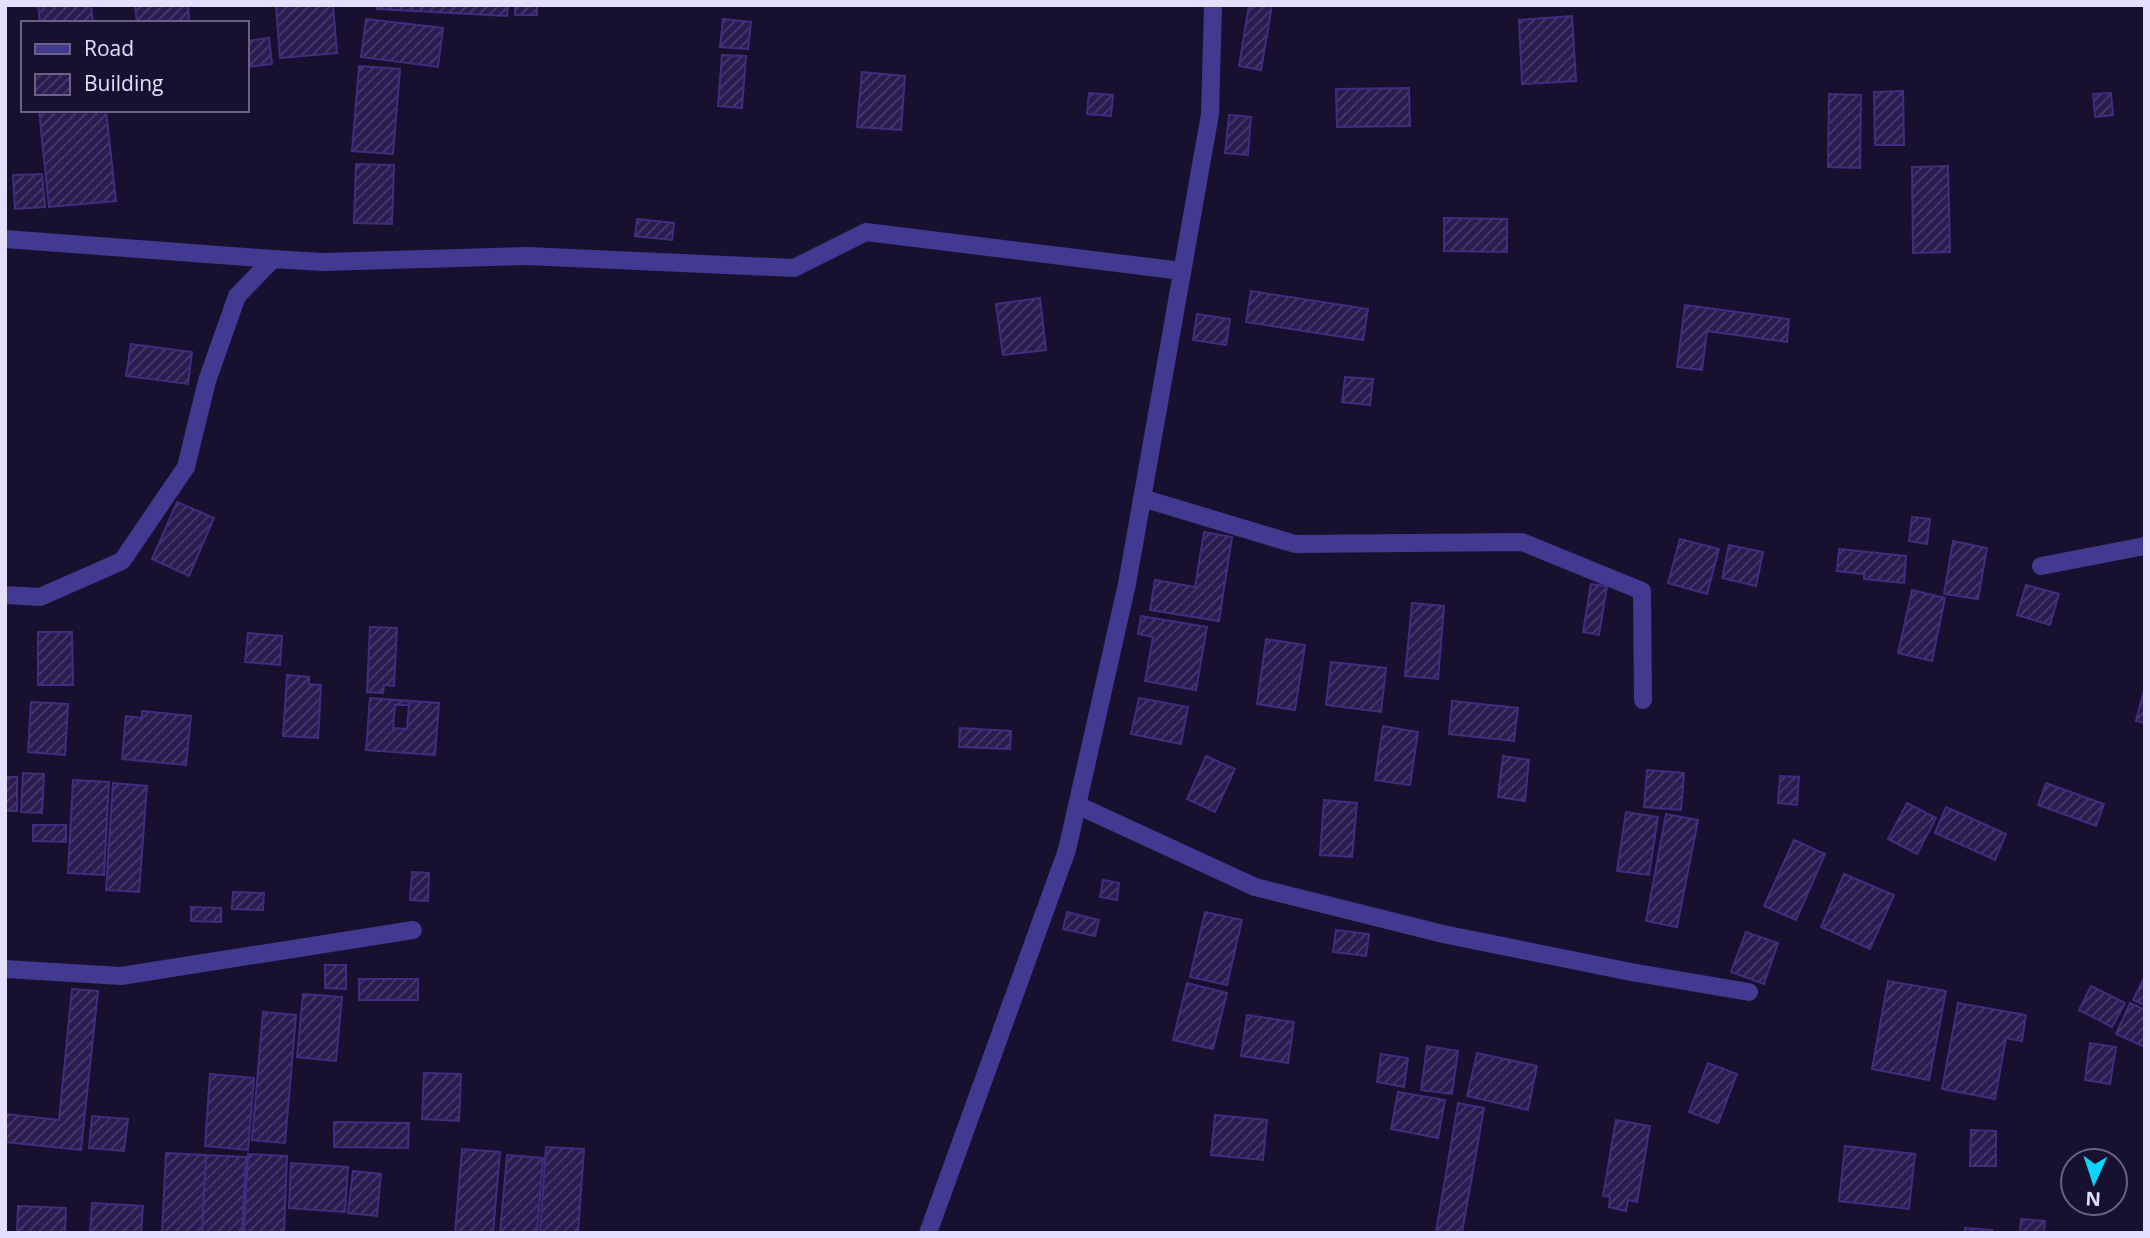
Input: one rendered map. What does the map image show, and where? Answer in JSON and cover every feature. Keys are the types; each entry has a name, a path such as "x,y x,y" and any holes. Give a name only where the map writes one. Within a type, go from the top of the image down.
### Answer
{"street":[{"path":"928,1233 1067,850 1127,584 1210,114 1213,5"},
{"path":"5,239 322,262 527,256 794,268 866,232 1182,271"},
{"path":"5,595 40,597 122,561 186,467 207,381 237,296 273,259"},
{"path":"1142,498 1295,544 1522,542 1642,591 1643,700"},
{"path":"2041,566 2145,546"},
{"path":"1077,805 1255,887 1443,934 1631,972 1749,992"},
{"path":"5,969 121,975 413,930"}],"building":[{"path":"38,5 91,5 93,21 40,21"},
{"path":"135,5 188,5 189,21 137,21"},
{"path":"276,5 333,5 337,53 280,58"},
{"path":"377,5 508,5 507,16 377,9"},
{"path":"515,5 537,5 537,15 515,15"},
{"path":"1249,5 1272,5 1261,70 1239,66"},
{"path":"1572,16 1576,81 1522,84 1519,20"},
{"path":"366,19 443,28 438,67 361,57"},
{"path":"723,19 751,22 748,49 720,47"},
{"path":"269,38 272,64 248,67 248,41"},
{"path":"722,55 746,56 742,108 718,106"},
{"path":"359,66 400,69 393,154 352,151"},
{"path":"862,72 905,76 901,130 857,127"},
{"path":"1409,88 1410,126 1337,127 1336,89"},
{"path":"1903,91 1904,145 1875,145 1874,92"},
{"path":"1089,93 1113,95 1111,116 1087,114"},
{"path":"2111,93 2113,115 2095,117 2093,94"},
{"path":"1829,94 1861,95 1860,168 1828,167"},
{"path":"39,112 106,112 116,201 49,207"},
{"path":"1229,115 1251,117 1248,155 1225,153"},
{"path":"356,164 394,165 392,224 354,223"},
{"path":"1948,166 1950,252 1913,253 1912,167"},
{"path":"42,174 45,207 15,209 13,175"},
{"path":"1444,218 1507,219 1507,252 1444,251"},
{"path":"637,219 674,223 672,240 635,236"},
{"path":"1251,291 1368,309 1363,340 1246,322"},
{"path":"1040,298 1046,350 1003,355 996,304"},
{"path":"1685,305 1789,319 1787,342 1707,331 1702,370 1677,367"},
{"path":"1197,314 1230,319 1226,345 1193,340"},
{"path":"131,344 192,352 188,384 126,376"},
{"path":"1345,377 1373,379 1370,405 1342,402"},
{"path":"177,502 214,518 189,576 152,559"},
{"path":"1912,517 1930,519 1927,544 1909,541"},
{"path":"1204,532 1232,537 1219,621 1150,610 1155,580 1195,587"},
{"path":"1680,539 1719,549 1707,594 1668,583"},
{"path":"1953,541 1987,548 1978,599 1944,594"},
{"path":"1729,545 1763,552 1756,586 1722,578"},
{"path":"1839,549 1906,556 1904,583 1864,579 1864,574 1837,571"},
{"path":"1591,584 1607,586 1599,635 1583,632"},
{"path":"2026,585 2059,594 2050,625 2017,615"},
{"path":"1912,590 1945,598 1932,661 1898,653"},
{"path":"1412,603 1444,606 1438,679 1405,676"},
{"path":"1141,616 1207,627 1196,690 1145,681 1153,637 1138,634"},
{"path":"370,627 397,628 394,686 384,685 383,693 367,692"},
{"path":"38,632 72,632 73,685 38,685"},
{"path":"248,633 282,636 280,665 245,662"},
{"path":"1266,639 1305,645 1295,710 1257,704"},
{"path":"1331,662 1386,668 1381,712 1326,705"},
{"path":"287,675 309,677 309,684 321,685 318,738 283,736"},
{"path":"2145,686 2145,723 2136,721"},
{"path":"370,698 439,703 435,755 366,750","holes":["395,705 409,705 407,729 393,728"]},
{"path":"1139,698 1188,707 1181,744 1131,734"},
{"path":"1452,701 1518,708 1514,741 1449,734"},
{"path":"31,702 68,704 65,755 28,752"},
{"path":"142,711 191,716 186,765 122,759 126,716 142,718"},
{"path":"1383,726 1418,732 1410,785 1375,780"},
{"path":"960,728 1011,731 1010,749 959,747"},
{"path":"1206,756 1235,769 1215,812 1187,799"},
{"path":"1503,756 1529,760 1525,801 1498,797"},
{"path":"1647,770 1684,773 1681,810 1644,807"},
{"path":"23,773 44,774 42,813 21,812"},
{"path":"1780,776 1799,777 1797,805 1778,803"},
{"path":"5,777 17,777 17,811 5,811"},
{"path":"73,780 109,782 104,875 68,873"},
{"path":"113,783 147,786 139,892 106,890"},
{"path":"2046,783 2104,804 2096,826 2038,805"},
{"path":"1324,800 1357,803 1352,857 1320,855"},
{"path":"1907,803 1936,818 1917,854 1888,839"},
{"path":"1946,807 2006,834 1995,860 1935,833"},
{"path":"1626,812 1658,817 1649,875 1617,871"},
{"path":"1666,814 1698,820 1677,927 1646,921"},
{"path":"33,825 66,825 66,842 33,841"},
{"path":"1794,840 1825,854 1796,920 1764,906"},
{"path":"412,872 429,873 428,901 410,900"},
{"path":"1844,874 1894,895 1870,949 1821,927"},
{"path":"1103,880 1119,883 1117,900 1100,897"},
{"path":"233,892 264,893 263,910 232,909"},
{"path":"191,907 221,908 221,922 191,921"},
{"path":"1067,912 1099,920 1095,936 1063,929"},
{"path":"1205,912 1242,920 1227,985 1190,977"},
{"path":"1336,930 1369,934 1366,956 1333,952"},
{"path":"1746,932 1778,943 1764,984 1731,972"},
{"path":"325,965 346,965 346,989 325,988"},
{"path":"2145,976 2145,1005 2133,1000"},
{"path":"359,979 418,979 418,1000 359,1000"},
{"path":"1888,981 1946,991 1929,1080 1872,1069"},
{"path":"1187,983 1227,993 1213,1049 1173,1040"},
{"path":"2091,986 2125,1003 2112,1027 2079,1010"},
{"path":"72,989 98,991 81,1150 5,1142 6,1114 59,1120"},
{"path":"303,994 342,997 336,1061 297,1057"},
{"path":"1958,1003 2026,1015 2022,1041 2006,1038 1995,1099 1942,1089"},
{"path":"2130,1003 2145,1010 2145,1047 2116,1034"},
{"path":"263,1012 296,1015 285,1143 252,1140"},
{"path":"1247,1015 1294,1022 1288,1063 1241,1056"},
{"path":"2090,1043 2116,1047 2110,1084 2085,1080"},
{"path":"1427,1046 1458,1051 1452,1094 1421,1090"},
{"path":"1477,1053 1537,1066 1528,1110 1467,1096"},
{"path":"1381,1054 1408,1058 1404,1087 1377,1082"},
{"path":"1708,1063 1737,1074 1718,1123 1689,1112"},
{"path":"424,1073 461,1074 459,1121 422,1119"},
{"path":"210,1074 254,1078 248,1150 205,1146"},
{"path":"1398,1092 1445,1100 1438,1138 1391,1129"},
{"path":"1458,1103 1484,1108 1462,1233 1441,1233 1436,1232"},
{"path":"1215,1115 1267,1120 1263,1160 1211,1155"},
{"path":"92,1116 128,1119 124,1151 89,1148"},
{"path":"1616,1120 1650,1126 1637,1202 1628,1200 1626,1211 1609,1207 1610,1197 1603,1196"},
{"path":"334,1122 409,1123 408,1148 334,1147"},
{"path":"1971,1130 1996,1131 1996,1166 1970,1166"},
{"path":"1845,1146 1915,1154 1909,1209 1839,1201"},
{"path":"546,1147 584,1149 578,1233 540,1233"},
{"path":"462,1149 500,1152 493,1233 455,1233"},
{"path":"166,1153 206,1155 202,1233 162,1233"},
{"path":"248,1154 287,1156 284,1233 244,1233"},
{"path":"206,1155 246,1157 242,1233 202,1233"},
{"path":"507,1155 543,1158 537,1233 500,1233"},
{"path":"291,1163 348,1167 345,1212 289,1208"},
{"path":"353,1171 381,1174 377,1216 348,1213"},
{"path":"92,1203 143,1206 141,1233 90,1233"},
{"path":"18,1206 66,1208 65,1233 17,1233"},
{"path":"2021,1219 2045,1221 2044,1233 2020,1233"},
{"path":"1965,1228 1992,1230 1992,1233 1965,1233"}]}
